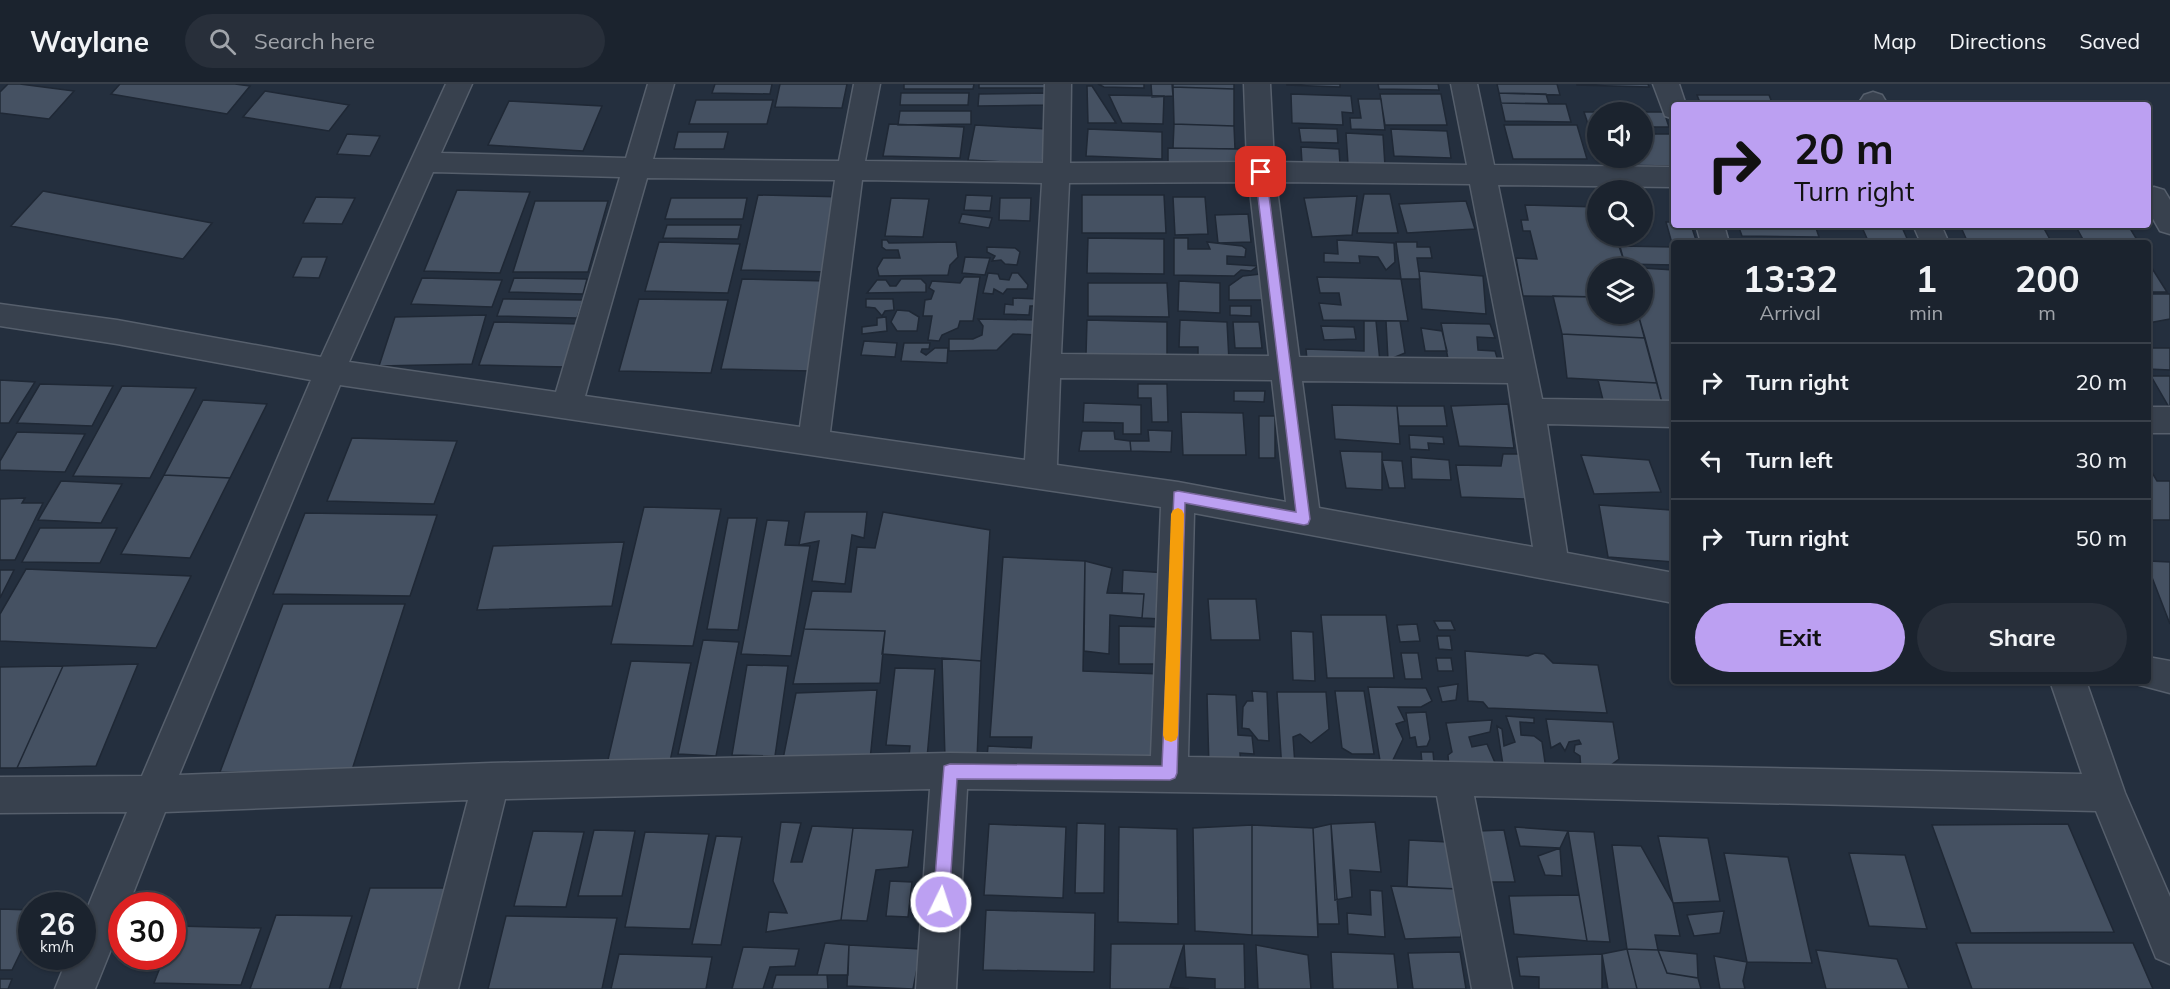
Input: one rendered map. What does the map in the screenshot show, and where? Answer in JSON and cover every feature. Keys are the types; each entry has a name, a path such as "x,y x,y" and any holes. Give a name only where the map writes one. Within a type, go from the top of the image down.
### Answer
{"street":[{"path":"75,989 153,794 330,371 459,84"},
{"path":"567,406 661,84"},
{"path":"813,443 850,171 867,84"},
{"path":"1040,476 1056,173 1058,84"},
{"path":"1257,84 1261,172 1304,519"},
{"path":"1464,84 1521,371 1552,565"},
{"path":"1666,84 1672,102"},
{"path":"424,162 850,171 1261,172 1671,177"},
{"path":"2154,196 2170,224"},
{"path":"0,315 117,332 330,371 1178,496 1671,587"},
{"path":"1046,366 1521,371"},
{"path":"1528,411 1671,414"},
{"path":"2151,420 2170,420"},
{"path":"1170,773 1178,496"},
{"path":"2151,674 2170,677"},
{"path":"2069,684 2107,793 2159,892 2170,944"},
{"path":"0,795 153,794 491,781 950,771 1452,778 2107,793"},
{"path":"936,989 950,771"},
{"path":"1452,778 1492,989"},
{"path":"438,989 491,781"}],"building":[{"path":"8,84 74,91 49,119 0,113 0,92"},
{"path":"120,84 250,86 227,114 111,94"},
{"path":"715,84 772,84 770,94 712,93"},
{"path":"780,84 847,84 842,108 775,107"},
{"path":"904,84 974,84 973,89 904,89"},
{"path":"979,84 1048,84 1049,88 979,88"},
{"path":"1098,84 1144,84 1144,88 1104,87"},
{"path":"1151,84 1172,84 1173,96 1152,97"},
{"path":"1173,84 1234,84 1234,89 1173,87"},
{"path":"1340,84 1340,87 1287,85"},
{"path":"1378,84 1438,84 1439,90 1379,89"},
{"path":"1497,84 1557,84 1560,95 1499,93"},
{"path":"1648,84 1649,87 1577,85"},
{"path":"1087,86 1092,86 1116,123 1088,123"},
{"path":"1173,87 1234,89 1234,126 1174,124"},
{"path":"265,91 349,105 329,131 243,117"},
{"path":"901,93 969,93 968,105 900,105"},
{"path":"1049,93 1049,105 978,106 979,94"},
{"path":"1499,93 1546,94 1549,104 1501,103"},
{"path":"1291,94 1351,96 1353,113 1342,112 1343,125 1292,123"},
{"path":"1380,94 1441,94 1447,125 1385,125"},
{"path":"1109,95 1164,96 1163,124 1122,123"},
{"path":"1697,95 1769,95 1772,102 1700,102"},
{"path":"1358,99 1381,99 1385,130 1351,129 1350,118 1361,118"},
{"path":"696,100 773,100 767,124 689,124"},
{"path":"509,101 602,106 583,151 488,145"},
{"path":"1501,103 1566,104 1571,122 1505,121"},
{"path":"900,111 971,111 971,124 898,125"},
{"path":"1653,112 1664,112 1669,127 1653,127"},
{"path":"889,124 964,127 960,158 883,156"},
{"path":"1174,124 1234,126 1235,149 1173,148"},
{"path":"975,125 1047,129 1042,164 968,160"},
{"path":"1504,125 1577,125 1587,159 1513,159"},
{"path":"1299,128 1337,129 1338,143 1301,142"},
{"path":"1088,129 1162,132 1162,159 1086,156"},
{"path":"1391,129 1447,131 1451,158 1394,156"},
{"path":"678,132 728,132 724,149 674,149"},
{"path":"1346,133 1383,135 1385,166 1348,164"},
{"path":"347,134 380,136 370,156 337,154"},
{"path":"1653,134 1671,134 1671,166 1653,166"},
{"path":"1301,147 1339,149 1340,164 1302,163"},
{"path":"1168,148 1242,149 1243,164 1168,162"},
{"path":"457,190 530,192 500,273 424,271"},
{"path":"43,191 212,223 183,259 11,226"},
{"path":"1364,194 1390,194 1398,233 1357,233"},
{"path":"758,195 846,197 832,272 741,270"},
{"path":"966,195 992,196 990,211 964,210"},
{"path":"1082,195 1164,195 1166,233 1082,233"},
{"path":"1357,196 1352,235 1312,237 1304,198"},
{"path":"316,197 355,198 342,224 303,223"},
{"path":"1173,197 1205,197 1208,234 1175,235"},
{"path":"671,198 747,198 743,219 665,219"},
{"path":"891,198 929,199 923,237 885,236"},
{"path":"1000,198 1031,198 1030,221 999,220"},
{"path":"535,201 608,201 588,272 513,272"},
{"path":"1466,201 1475,229 1407,233 1399,204"},
{"path":"1525,205 1587,207 1587,246 1620,246 1623,258 1587,258 1587,297 1523,296 1516,258 1537,259 1530,231 1523,231 1521,220 1528,220"},
{"path":"962,214 992,218 989,228 959,223"},
{"path":"1248,214 1251,242 1218,243 1215,215"},
{"path":"1666,222 1671,222 1671,228 1692,228 1696,240 1671,240"},
{"path":"667,225 741,225 738,239 663,238"},
{"path":"1739,228 1816,228 1819,237 1742,236"},
{"path":"1862,228 1902,228 1908,240 1868,240"},
{"path":"1961,228 2044,228 2050,240 1967,240"},
{"path":"2077,228 2130,228 2137,240 2083,240"},
{"path":"1088,238 1164,239 1164,274 1087,273"},
{"path":"1174,238 1188,238 1188,249 1210,249 1207,242 1242,246 1246,249 1245,257 1227,256 1227,264 1258,266 1251,271 1241,270 1234,276 1174,275"},
{"path":"882,240 887,240 889,243 956,242 958,257 950,265 948,275 879,276 877,268 883,258 900,258 898,250 886,250 882,247"},
{"path":"1337,240 1394,243 1395,262 1386,270 1378,257 1359,256 1360,263 1324,262 1324,253 1338,254"},
{"path":"659,242 740,244 728,293 645,291"},
{"path":"1396,242 1417,242 1417,247 1430,247 1432,258 1417,258 1420,279 1401,279"},
{"path":"1619,246 1671,247 1671,265 1653,265 1653,258 1623,258"},
{"path":"987,247 1015,248 1020,252 1017,265 1005,264 1001,260 992,261 995,256 987,252"},
{"path":"302,257 327,257 319,278 293,277"},
{"path":"965,257 990,258 985,275 962,273"},
{"path":"2151,267 2167,292 2151,292"},
{"path":"1653,269 1671,270 1671,414 1665,414 1641,324 1653,324"},
{"path":"1419,271 1483,276 1486,314 1422,309"},
{"path":"988,273 998,274 1000,279 1009,280 1012,273 1018,273 1028,285 1027,289 1007,289 1003,294 994,289 993,294 983,293"},
{"path":"1261,274 1264,300 1229,300 1229,286 1243,276"},
{"path":"964,277 980,277 973,321 960,321 958,328 942,335 939,341 928,340 932,316 923,316 925,300 931,299 934,291 929,288 932,281 960,283"},
{"path":"1317,277 1401,279 1408,321 1323,320 1319,303 1341,305 1339,293 1320,293"},
{"path":"422,278 502,280 492,307 411,304"},
{"path":"514,278 587,279 583,294 509,292"},
{"path":"742,279 828,281 812,371 721,369"},
{"path":"901,279 921,279 926,284 926,292 867,293 877,280 886,280 890,286 896,286"},
{"path":"1179,281 1220,283 1220,313 1178,311"},
{"path":"1088,283 1167,283 1169,317 1088,316"},
{"path":"2151,294 2170,294 2170,319 2151,322"},
{"path":"1553,296 1587,297 1587,324 1641,324 1645,338 1562,334"},
{"path":"1013,298 1038,299 1037,306 1030,306 1029,315 1004,314 1005,304 1013,305"},
{"path":"503,299 583,300 577,318 497,316"},
{"path":"639,299 728,300 711,373 619,371"},
{"path":"866,299 893,299 894,310 885,311 882,316 875,308 866,307"},
{"path":"1230,306 1251,306 1251,316 1230,315"},
{"path":"897,310 909,311 919,317 917,331 897,331 891,322"},
{"path":"486,315 472,364 379,366 395,317"},
{"path":"886,317 887,331 862,334 862,327 877,325 877,318"},
{"path":"978,319 1039,320 1038,335 1013,334 997,350 949,351 949,339 973,339 982,335 983,326"},
{"path":"1087,320 1167,322 1167,358 1086,355"},
{"path":"1180,320 1227,322 1229,361 1198,358 1198,347 1179,347"},
{"path":"1364,321 1376,321 1380,362 1307,360 1306,349 1364,351"},
{"path":"1386,321 1400,321 1405,353 1388,360"},
{"path":"494,322 580,324 567,367 479,365"},
{"path":"1233,322 1259,322 1262,348 1235,348"},
{"path":"1441,323 1490,324 1495,338 1477,337 1478,350 1495,351 1499,364 1449,364"},
{"path":"1321,326 1354,327 1356,339 1324,340"},
{"path":"1421,328 1442,331 1447,351 1425,351"},
{"path":"1562,334 1645,338 1657,383 1567,378"},
{"path":"864,341 897,343 895,357 861,355"},
{"path":"904,343 930,343 929,349 922,349 921,352 926,355 935,348 948,348 947,363 901,361"},
{"path":"2151,348 2170,348 2170,370 2151,369"},
{"path":"2151,376 2170,376 2170,409"},
{"path":"0,380 35,382 9,423 0,423"},
{"path":"1598,380 1657,383 1665,414 1606,412"},
{"path":"40,384 113,386 92,426 17,423"},
{"path":"1138,384 1167,384 1168,422 1152,422 1151,398 1138,398"},
{"path":"122,386 196,388 150,478 73,476"},
{"path":"1234,391 1265,391 1264,402 1234,401"},
{"path":"203,400 267,404 230,478 164,475"},
{"path":"1084,403 1141,405 1141,434 1123,434 1123,423 1083,422"},
{"path":"1508,404 1514,448 1459,446 1451,406"},
{"path":"1332,405 1397,406 1400,444 1335,439"},
{"path":"1397,406 1444,406 1447,426 1399,426"},
{"path":"1181,412 1243,413 1246,455 1183,455"},
{"path":"1259,416 1275,416 1275,458 1259,458"},
{"path":"1148,430 1172,431 1171,452 1131,451 1130,441 1149,441"},
{"path":"1082,431 1114,431 1115,439 1130,441 1131,451 1079,451"},
{"path":"17,432 85,434 65,472 0,470 0,461"},
{"path":"1409,435 1443,437 1444,444 1428,443 1429,450 1410,449"},
{"path":"352,438 457,441 434,504 327,501"},
{"path":"1340,451 1382,452 1382,490 1346,488"},
{"path":"1503,454 1519,454 1526,499 1461,497 1456,465 1501,466"},
{"path":"1581,455 1649,460 1661,492 1594,494"},
{"path":"1411,457 1449,460 1451,480 1412,479"},
{"path":"1382,460 1402,461 1405,488 1389,488"},
{"path":"2151,471 2157,481 2170,481 2170,520 2151,520"},
{"path":"164,475 230,478 190,558 121,554"},
{"path":"61,481 122,484 101,523 38,520"},
{"path":"25,498 22,503 43,503 15,560 0,560 0,499"},
{"path":"1599,505 1671,510 1671,562 1608,557"},
{"path":"644,507 721,509 693,646 611,644"},
{"path":"805,512 867,512 864,538 852,535 845,584 812,581 819,541 799,545"},
{"path":"883,512 990,530 981,661 882,654 885,631 804,629 812,591 851,592 857,547 875,548"},
{"path":"305,513 437,515 410,596 273,594"},
{"path":"728,518 757,518 738,630 707,629"},
{"path":"767,520 789,521 785,545 810,546 791,656 741,654"},
{"path":"40,528 117,528 100,563 22,562"},
{"path":"624,542 612,606 477,610 493,546"},
{"path":"1003,557 1085,561 1083,671 1161,674 1160,764 987,758 988,746 1031,748 1032,737 990,737"},
{"path":"1085,561 1112,568 1107,593 1144,594 1142,618 1110,615 1109,654 1084,651"},
{"path":"2151,561 2170,562 2170,624 2151,575"},
{"path":"26,569 191,576 156,648 0,641 0,614"},
{"path":"0,570 14,570 0,598"},
{"path":"1123,570 1167,573 1162,619 1142,618 1144,594 1122,593"},
{"path":"1208,599 1256,599 1260,640 1211,640"},
{"path":"283,604 405,604 351,773 220,772"},
{"path":"1321,615 1386,615 1394,678 1327,678"},
{"path":"1434,621 1451,621 1455,630 1439,630"},
{"path":"1417,624 1420,641 1400,642 1397,625"},
{"path":"1119,626 1164,627 1160,664 1119,664"},
{"path":"804,629 885,631 880,683 793,684"},
{"path":"1291,631 1313,632 1315,681 1293,680"},
{"path":"1437,636 1450,636 1452,650 1439,649"},
{"path":"703,640 739,642 716,756 678,754"},
{"path":"1465,651 1528,656 1535,653 1544,654 1553,663 1598,665 1607,713 1488,708 1483,702 1468,701"},
{"path":"1401,653 1418,653 1422,679 1405,679"},
{"path":"942,658 981,661 977,759 945,758"},
{"path":"1436,658 1451,658 1453,671 1438,671"},
{"path":"631,661 691,663 669,766 607,764"},
{"path":"138,664 96,766 17,768 63,666"},
{"path":"747,665 788,666 775,756 732,755"},
{"path":"63,666 17,768 0,768 0,667"},
{"path":"895,668 935,669 927,758 909,757 910,746 886,745"},
{"path":"1458,684 1456,700 1442,702 1438,687"},
{"path":"1368,687 1426,688 1432,701 1421,707 1398,707 1405,721 1396,724 1403,739 1392,762 1422,763 1421,752 1433,752 1435,774 1382,773"},
{"path":"877,690 870,760 783,759 796,693"},
{"path":"1252,691 1267,692 1269,741 1258,740 1249,729 1242,728 1243,707 1247,701 1253,701"},
{"path":"1335,691 1364,691 1374,754 1352,754 1342,748"},
{"path":"1277,692 1326,692 1329,729 1311,743 1300,734 1293,737 1295,765 1282,771"},
{"path":"1207,694 1236,695 1238,735 1252,736 1254,754 1240,753 1241,769 1209,768"},
{"path":"1426,712 1430,739 1427,746 1417,747 1415,737 1410,738 1406,713"},
{"path":"1506,716 1534,718 1534,723 1520,722 1521,735 1534,736 1542,742 1546,769 1503,765 1497,726 1502,729 1504,746 1515,742"},
{"path":"1546,719 1613,722 1619,759 1602,772 1581,770 1580,756 1574,752 1575,745 1581,744 1579,740 1569,742 1565,751 1560,743 1551,748"},
{"path":"1492,720 1490,732 1469,737 1472,747 1487,744 1496,765 1449,768 1448,755 1452,752 1446,723"},
{"path":"781,822 801,823 791,862 802,862 812,826 853,828 841,920 766,932 769,912 787,913 773,881"},
{"path":"1375,822 1381,872 1350,870 1352,897 1335,900 1331,824"},
{"path":"1077,823 1105,824 1104,893 1075,893"},
{"path":"989,824 1066,827 1063,898 984,895"},
{"path":"1331,824 1339,924 1318,924 1313,828"},
{"path":"2068,824 2114,932 1971,933 1932,825"},
{"path":"1252,825 1313,828 1318,937 1252,935"},
{"path":"1252,825 1252,935 1195,931 1193,828"},
{"path":"1119,827 1177,829 1178,924 1118,922"},
{"path":"1515,827 1568,831 1560,848 1520,846"},
{"path":"853,828 913,830 908,867 876,870 867,921 841,920"},
{"path":"594,830 635,831 622,896 578,896"},
{"path":"1504,830 1515,882 1488,882 1478,831"},
{"path":"533,831 584,832 566,907 514,906"},
{"path":"1568,831 1594,832 1610,942 1587,941"},
{"path":"645,832 709,834 690,929 625,927"},
{"path":"716,836 742,837 721,945 692,944"},
{"path":"1658,836 1708,838 1720,901 1673,903"},
{"path":"1409,840 1448,842 1458,889 1407,887"},
{"path":"1612,845 1641,846 1673,903 1680,936 1655,935 1658,950 1627,949"},
{"path":"1560,848 1562,876 1545,875 1538,856"},
{"path":"1724,853 1788,857 1812,963 1747,962"},
{"path":"1849,853 1905,855 1927,929 1869,926"},
{"path":"890,881 912,882 908,917 886,916"},
{"path":"1391,886 1458,889 1461,937 1405,939"},
{"path":"370,888 450,888 424,989 340,989"},
{"path":"1370,890 1382,891 1385,937 1348,934 1347,913 1371,915"},
{"path":"1579,895 1587,941 1514,934 1509,896"},
{"path":"0,909 18,910 18,958 12,970 0,970"},
{"path":"986,910 1095,913 1094,972 983,970"},
{"path":"1724,911 1720,933 1694,936 1687,915"},
{"path":"276,915 352,916 329,989 250,989"},
{"path":"506,916 617,918 602,989 488,989"},
{"path":"186,926 261,928 241,985 154,983 159,970 186,970"},
{"path":"825,943 849,945 848,975 817,975"},
{"path":"1956,943 2133,943 2153,989 1972,989"},
{"path":"1111,944 1184,944 1170,987 1189,989 1110,989"},
{"path":"1184,944 1244,944 1245,989 1215,989 1215,979 1186,977"},
{"path":"849,945 921,949 913,989 847,986"},
{"path":"1256,945 1308,955 1311,989 1258,989"},
{"path":"743,947 799,949 795,966 770,967 763,989 732,989"},
{"path":"1627,949 1658,950 1667,973 1698,978 1701,989 1637,989"},
{"path":"1627,949 1637,989 1608,989 1602,954"},
{"path":"1658,950 1697,954 1698,978 1667,973"},
{"path":"1816,950 1897,959 1909,989 1826,989"},
{"path":"1331,952 1394,954 1398,989 1333,989"},
{"path":"1460,952 1466,989 1413,989 1408,953"},
{"path":"619,954 712,957 706,989 611,989"},
{"path":"1602,954 1602,989 1539,989 1539,977 1520,976 1517,957"},
{"path":"1714,956 1747,962 1743,981 1745,989 1720,989"},
{"path":"776,975 827,975 828,989 772,989"},
{"path":"0,979 12,979 8,989 0,989"}],"slow traffic":[{"path":"1171,735 1178,514"}],"route":[{"path":"941,902 950,771 1170,773 1178,496 1304,519 1261,172"}]}
